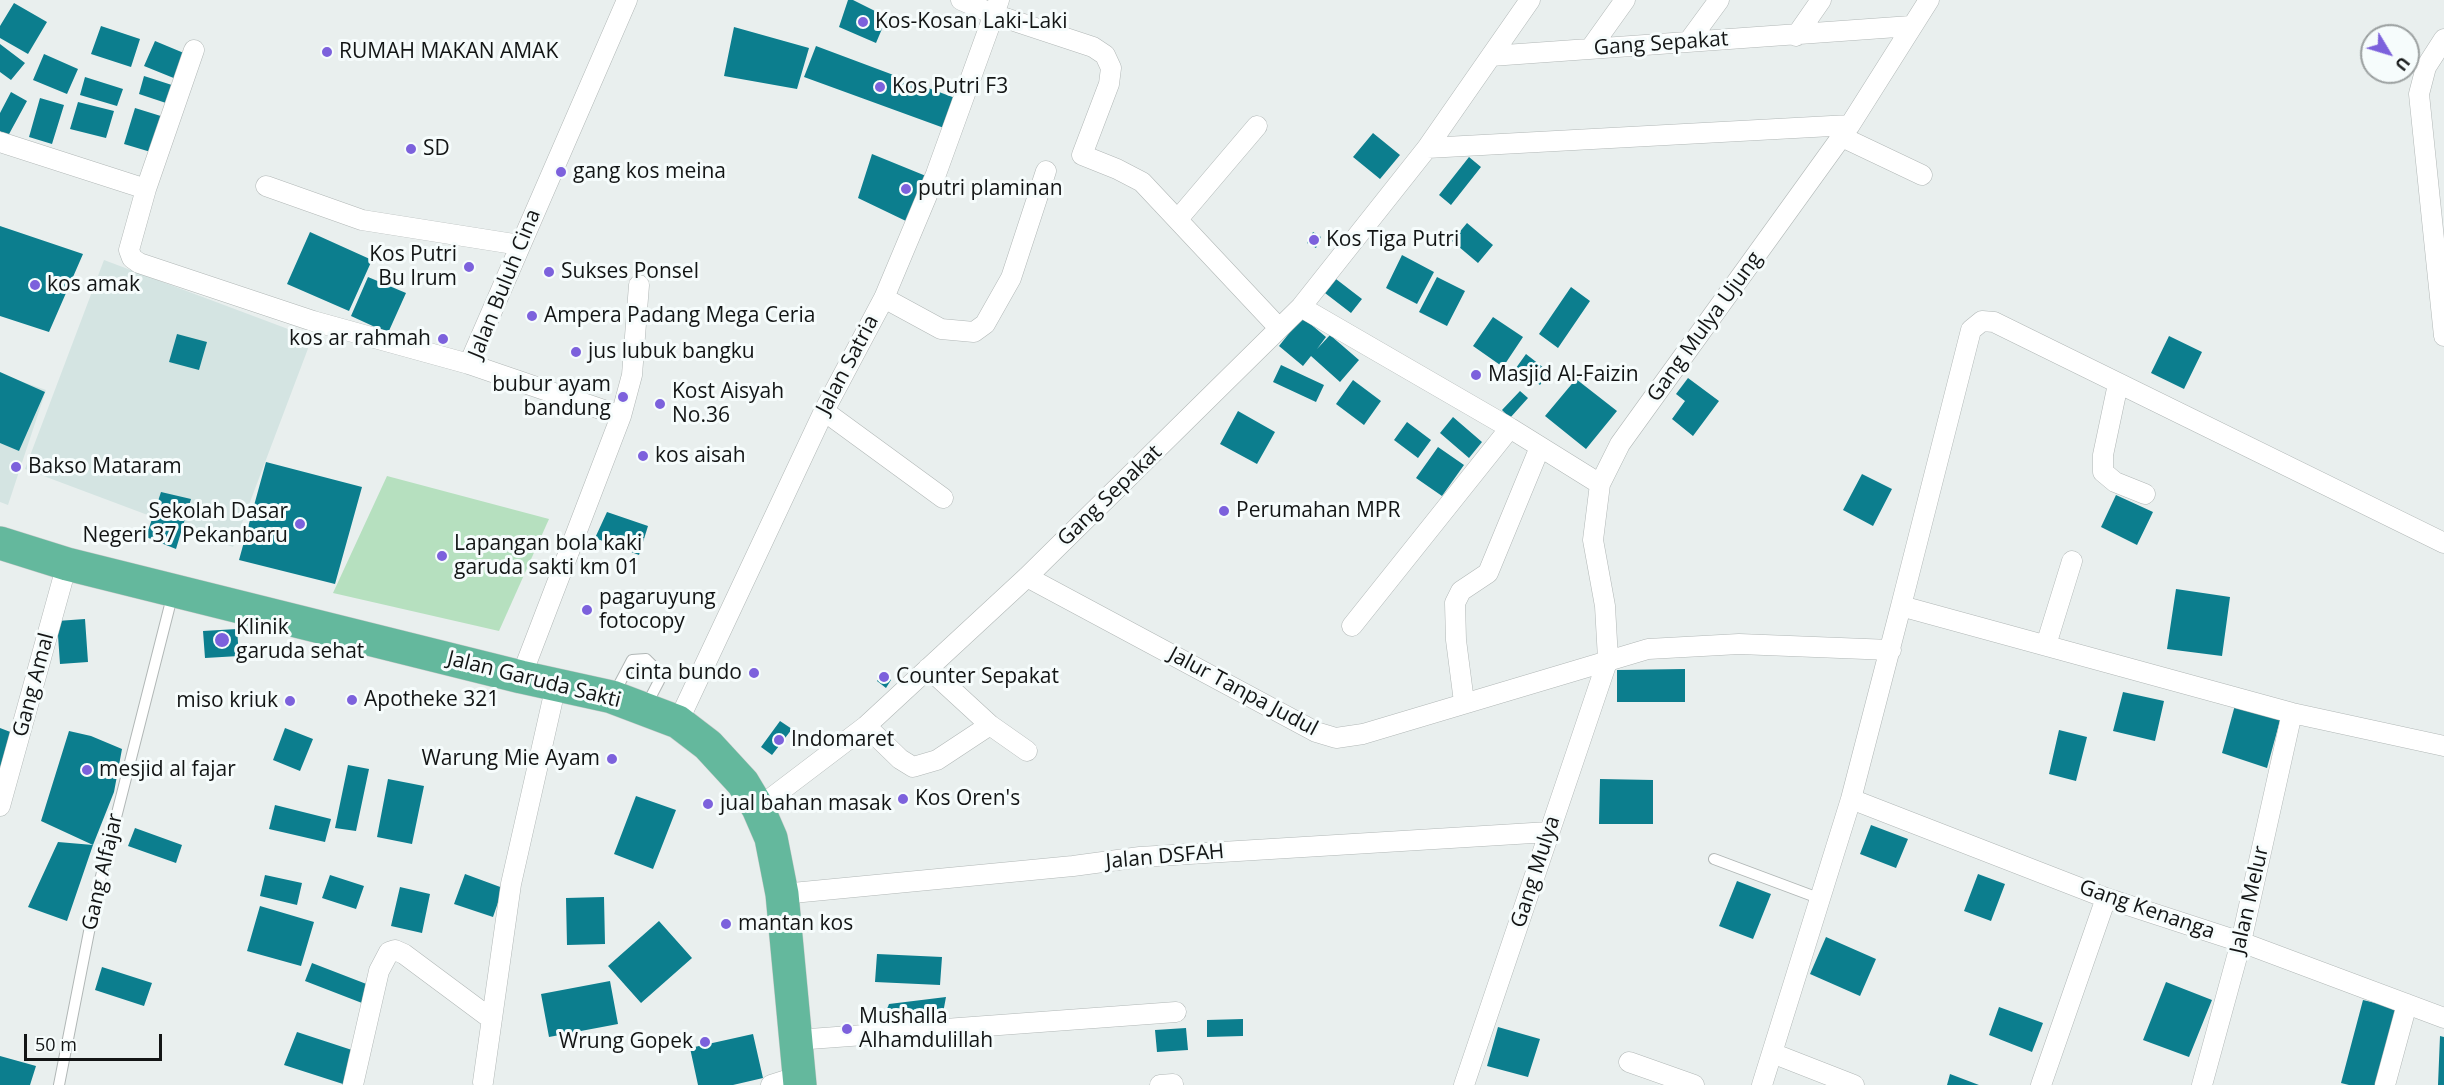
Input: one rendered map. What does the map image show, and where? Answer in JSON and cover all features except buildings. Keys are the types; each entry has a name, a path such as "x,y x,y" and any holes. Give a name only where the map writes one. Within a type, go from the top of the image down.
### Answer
{"highway":[{"name":"Jalan Garuda Sakti","path":"0,543 67,564 556,686 612,697 678,722 726,762 758,808 771,838 782,894 796,1040 790,1082"}],"street":[{"name":"Jalan Buluh Cina","path":"621,416 469,364 627,0"},
{"path":"961,0 996,7 1093,47 1105,55 1111,68 1109,84 1082,155 1142,182 1279,328"},
{"path":"1491,56 1530,0"},
{"path":"1590,49 1625,0"},
{"path":"1689,41 1719,0"},
{"path":"1796,36 1821,0"},
{"path":"1911,26 1929,0"},
{"name":"Jalan Satria","path":"678,722 824,411 884,298 936,174 996,7"},
{"name":"Gang Sepakat","path":"758,808 866,726 1027,577 1301,307 1426,148 1491,56 1911,26"},
{"name":"Gang Mulya Ujung","path":"1608,659 1605,606 1593,540 1600,484 1620,444 1846,131 1911,26"},
{"path":"2444,39 2426,67 2418,94 2444,336"},
{"path":"194,50 146,189 129,250 132,258 139,263 313,321 469,364"},
{"path":"1178,219 1257,126"},
{"path":"1426,148 1846,131 1922,175"},
{"path":"0,142 146,189"},
{"path":"884,298 941,329 974,333 986,324 1011,279 1046,171"},
{"path":"266,186 362,220 519,245"},
{"path":"520,677 621,416 632,375 639,285"},
{"path":"1301,307 1510,428 1600,484"},
{"path":"1762,1085 1851,799 1973,326 1982,321 1994,322 2444,543"},
{"path":"2118,384 2103,455 2103,472 2115,482 2145,494"},
{"path":"824,411 943,498"},
{"path":"1352,626 1510,428"},
{"path":"1464,702 1456,640 1455,603 1461,591 1488,573 1540,447"},
{"path":"2046,645 2072,561"},
{"name":"Gang Amal","path":"0,806 67,564"},
{"name":"Jalur Tanpa Judul","path":"1027,577 1325,735 1354,736 1648,649 1699,645 1891,650"},
{"path":"1901,606 2292,713 2444,746"},
{"name":"Gang Mulya","path":"1464,1085 1608,659"},
{"path":"928,668 990,725 1027,751"},
{"path":"483,1082 490,1018 511,884 556,686"},
{"name":"Jalan Melur","path":"2202,1085 2241,942 2292,713"},
{"path":"866,726 900,759 916,768 937,760 990,725"},
{"name":"Gang Kenanga","path":"1851,799 2106,898 2241,942 2444,1018"},
{"name":"Jalan DSFAH","path":"782,894 1072,866 1140,857 1549,832"},
{"path":"2041,1085 2106,898"},
{"path":"353,1085 383,962 388,952 395,950 404,954 490,1018"},
{"path":"2385,1085 2407,1004"},
{"path":"796,1040 1176,1012"},
{"path":"1772,1053 1854,1085"},
{"path":"1629,1062 1694,1085"}],"lane":[{"name":"Gang Alfajar","path":"59,1085 96,896 174,590"},
{"path":"612,697 632,660 646,659 657,669 659,681 645,709"},
{"path":"1714,859 1821,899"}],"shaded area":[{"path":"104,260 312,338 233,547 25,469"},
{"path":"0,374 46,390 8,505 0,502"}],"green space":[{"name":"Lapangan bola kaki garuda sakti km 01","path":"387,476 549,519 499,631 333,593"}],"place":[{"name":"Kos-Kosan Laki-Laki","path":"863,22"},
{"name":"RUMAH MAKAN AMAK","path":"327,52"},
{"name":"Kos Putri F3","path":"880,87"},
{"name":"SD","path":"411,149"},
{"name":"gang kos meina","path":"561,172"},
{"name":"putri plaminan","path":"906,189"},
{"name":"Kos Tiga Putri","path":"1314,240"},
{"name":"Kos Putri Bu Irum","path":"469,267"},
{"name":"Sukses Ponsel","path":"549,272"},
{"name":"kos amak","path":"35,285"},
{"name":"Ampera Padang Mega Ceria","path":"532,316"},
{"name":"kos ar rahmah","path":"443,339"},
{"name":"jus lubuk bangku","path":"576,352"},
{"name":"Masjid Al-Faizin","path":"1476,375"},
{"name":"bubur ayam bandung","path":"623,397"},
{"name":"Kost Aisyah No.36","path":"660,404"},
{"name":"kos aisah","path":"643,456"},
{"name":"Bakso Mataram","path":"16,467"},
{"name":"Perumahan MPR","path":"1224,511"},
{"name":"Sekolah Dasar Negeri 37 Pekanbaru","path":"300,524"},
{"name":"Lapangan bola kaki garuda sakti km 01","path":"442,556"},
{"name":"pagaruyung fotocopy","path":"587,610"},
{"name":"Klinik garuda sehat","path":"222,640"},
{"name":"cinta bundo","path":"754,673"},
{"name":"Counter Sepakat","path":"884,677"},
{"name":"Apotheke 321","path":"352,700"},
{"name":"miso kriuk","path":"290,701"},
{"name":"Indomaret","path":"779,740"},
{"name":"Warung Mie Ayam","path":"612,759"},
{"name":"mesjid al fajar","path":"87,770"},
{"name":"Kos Oren's","path":"903,799"},
{"name":"jual bahan masak","path":"708,804"},
{"name":"mantan kos","path":"726,924"},
{"name":"Mushalla Alhamdulillah","path":"847,1029"},
{"name":"Wrung Gopek","path":"705,1042"}]}
